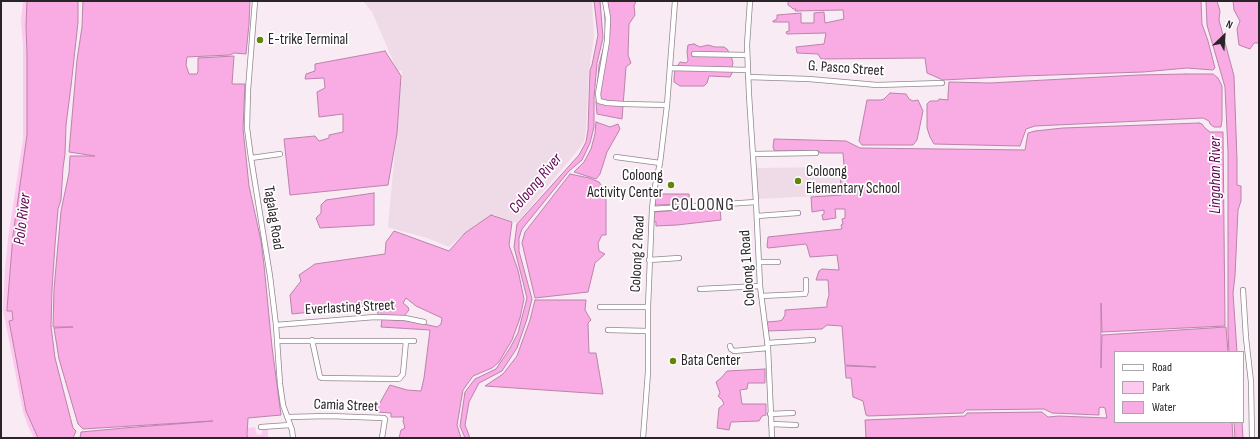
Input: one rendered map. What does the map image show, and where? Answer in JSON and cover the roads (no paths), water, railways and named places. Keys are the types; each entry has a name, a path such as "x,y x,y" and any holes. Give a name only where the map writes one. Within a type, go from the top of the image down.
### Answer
{"street":[{"name":"Tagalag Road","path":"255,1 247,108 248,128 251,158 270,276 283,405 288,417 293,438"},
{"path":"605,1 608,18 607,41 598,94 599,101 624,104 667,105"},
{"name":"Coloong 2 Road","path":"643,438 648,372 649,260 652,209 660,164 667,105 675,1"},
{"name":"Coloong 1 Road","path":"750,1 747,55 748,77 760,286 768,346 772,438"},
{"path":"694,54 747,55"},
{"path":"670,68 748,70"},
{"name":"G. Pasco Street","path":"748,77 809,79 877,85 942,83"},
{"path":"251,158 280,154"},
{"path":"753,154 816,154"},
{"path":"616,157 660,164"},
{"path":"652,209 756,202"},
{"path":"757,216 798,213"},
{"path":"649,260 679,258"},
{"path":"759,262 778,262"},
{"path":"761,296 805,294 806,280"},
{"path":"700,288 760,286"},
{"path":"1243,290 1251,382 1252,438"},
{"path":"600,307 648,307"},
{"name":"Everlasting Street","path":"276,325 375,317 405,318 424,322"},
{"path":"608,330 648,331"},
{"path":"312,340 320,377 322,378 393,379 399,379 402,377 406,340"},
{"path":"730,346 734,351 813,340"},
{"path":"277,341 414,341"},
{"path":"770,414 793,413"},
{"name":"Camia Street","path":"288,417 329,416 384,418 382,438"},
{"path":"771,424 796,425"},
{"path":"261,426 290,425"}],"water":[{"name":"Polo River","path":"27,1 78,1 78,22 66,125 61,200 58,209 55,245 51,326 55,358 73,428 76,431 73,438 38,438 26,411 9,321 13,320 12,311 7,311 13,235 27,135"},
{"path":"83,1 250,1 246,54 234,53 230,55 187,57 186,65 189,74 197,74 198,58 234,56 232,84 245,84 243,129 249,186 261,241 281,415 248,418 248,438 80,438 81,432 213,421 83,429 78,424 59,359 54,328 73,327 53,327 54,289 61,211 69,173 70,156 95,156 69,152 77,60 82,27"},
{"path":"594,1 600,1 603,38 597,63 594,98 594,127 590,143 582,160 569,171 522,229 519,238 519,251 532,299 527,319 517,348 502,371 479,383 469,402 465,425 470,438 465,438 460,426 465,392 475,379 496,369 510,348 518,333 527,298 514,247 517,224 579,155 586,142 588,130 590,70 598,35"},
{"path":"604,1 636,1 634,6 635,15 629,24 628,55 631,63 626,67 622,119 597,114 596,103 599,65 606,38"},
{"path":"788,1 1201,1 1202,24 1215,68 1213,70 1187,68 1143,72 943,80 927,73 925,58 821,59 818,54 797,53 796,47 824,44 826,33 787,34 786,32 789,31 789,22 773,22 777,19 777,15 801,13 801,23 814,23 814,13 824,12 825,23 844,19 843,10 795,11 796,9 793,9 788,5"},
{"path":"1206,1 1217,1 1220,11 1219,20 1234,76 1237,185 1241,186 1241,201 1238,210 1233,293 1237,351 1229,351 1228,334 1228,152 1225,87 1207,25"},
{"path":"1233,1 1259,1 1259,43 1254,43 1250,49 1239,45 1237,29 1240,21 1234,10"},
{"path":"694,44 700,47 708,45 724,47 727,49 731,56 733,63 732,67 734,69 730,77 709,76 707,83 704,86 680,86 674,82 675,70 680,62 686,63 688,61 688,45"},
{"path":"385,51 401,76 397,133 388,185 290,195 284,139 315,136 319,141 329,138 329,135 343,132 343,114 319,117 317,92 325,88 324,78 305,79 306,74 315,71 315,64"},
{"path":"1213,74 1218,78 1222,86 1221,127 1214,127 1209,121 1203,118 1035,126 1026,129 1020,146 934,144 927,128 927,104 930,101 938,101 939,99 948,100 949,82 990,83 1138,75"},
{"path":"890,93 906,94 909,99 913,101 918,100 923,111 917,140 913,145 862,145 859,141 867,100 881,100"},
{"path":"596,122 610,127 618,124 620,129 607,152 600,174 596,179 574,172 584,162 591,149 595,134"},
{"name":"Lingahan River","path":"1199,123 1210,132 1223,132 1225,326 1102,332 1101,303 1101,368 1102,335 1226,327 1228,351 1114,351 1114,423 1232,423 1233,438 866,438 865,420 965,416 967,413 1042,412 1048,417 1107,418 1105,408 1102,407 1099,408 1099,415 1052,413 1044,409 966,410 963,413 866,415 863,401 853,397 851,378 846,378 845,366 876,367 845,365 842,326 827,325 822,329 768,331 767,322 782,320 785,315 785,310 827,307 829,295 828,280 816,280 819,271 822,269 839,270 837,255 810,257 806,244 768,248 768,237 842,229 842,219 845,218 845,209 835,209 836,218 823,220 822,215 824,214 824,210 812,212 811,197 841,195 840,170 844,166 843,153 820,153 819,151 778,151 774,150 773,147 774,139 846,141 860,148 1025,150 1028,133 1063,128"},
{"path":"570,174 599,182 606,192 606,235 602,235 598,243 599,251 605,254 595,263 588,292 535,298 522,243 525,232"},
{"path":"374,193 374,225 320,228 316,218 321,213 321,205 326,200"},
{"path":"655,194 689,194 690,204 655,205"},
{"path":"720,207 721,220 656,226 656,222 653,222 653,212"},
{"path":"491,215 512,222 509,245 518,270 524,299 520,318 512,340 499,362 492,368 473,376 463,390 457,425 461,438 399,438 401,430 405,428 403,421 404,417 391,417 391,413 378,412 377,408 390,385 407,390 421,391 430,330 381,327 382,319 411,321 437,327 441,324 442,318 416,306 406,298 403,303 409,310 404,316 379,315 377,312 377,305 292,314 290,295 301,281 299,275 315,264 385,254 386,242 394,231 449,251 465,233"},
{"path":"535,300 586,300 585,310 591,320 588,323 589,353 596,353 603,394 485,386 503,374 517,356 530,320"},
{"path":"765,369 765,383 748,383 747,389 740,390 742,404 766,404 766,415 762,416 759,421 731,422 729,430 717,428 719,408 724,404 718,396 720,393 716,382 727,371"},
{"path":"1234,423 1242,423 1243,438 1235,438"}],"place":[{"name":"E-trike Terminal","path":"260,40"},
{"name":"Coloong Elementary School","path":"798,181"},
{"name":"Coloong Activity Center","path":"671,185"},
{"name":"Bata Center","path":"673,361"}],"district":[{"name":"COLOONG","path":"703,206"}],"water label":[{"name":"Coloong River","path":"536,184"}]}
